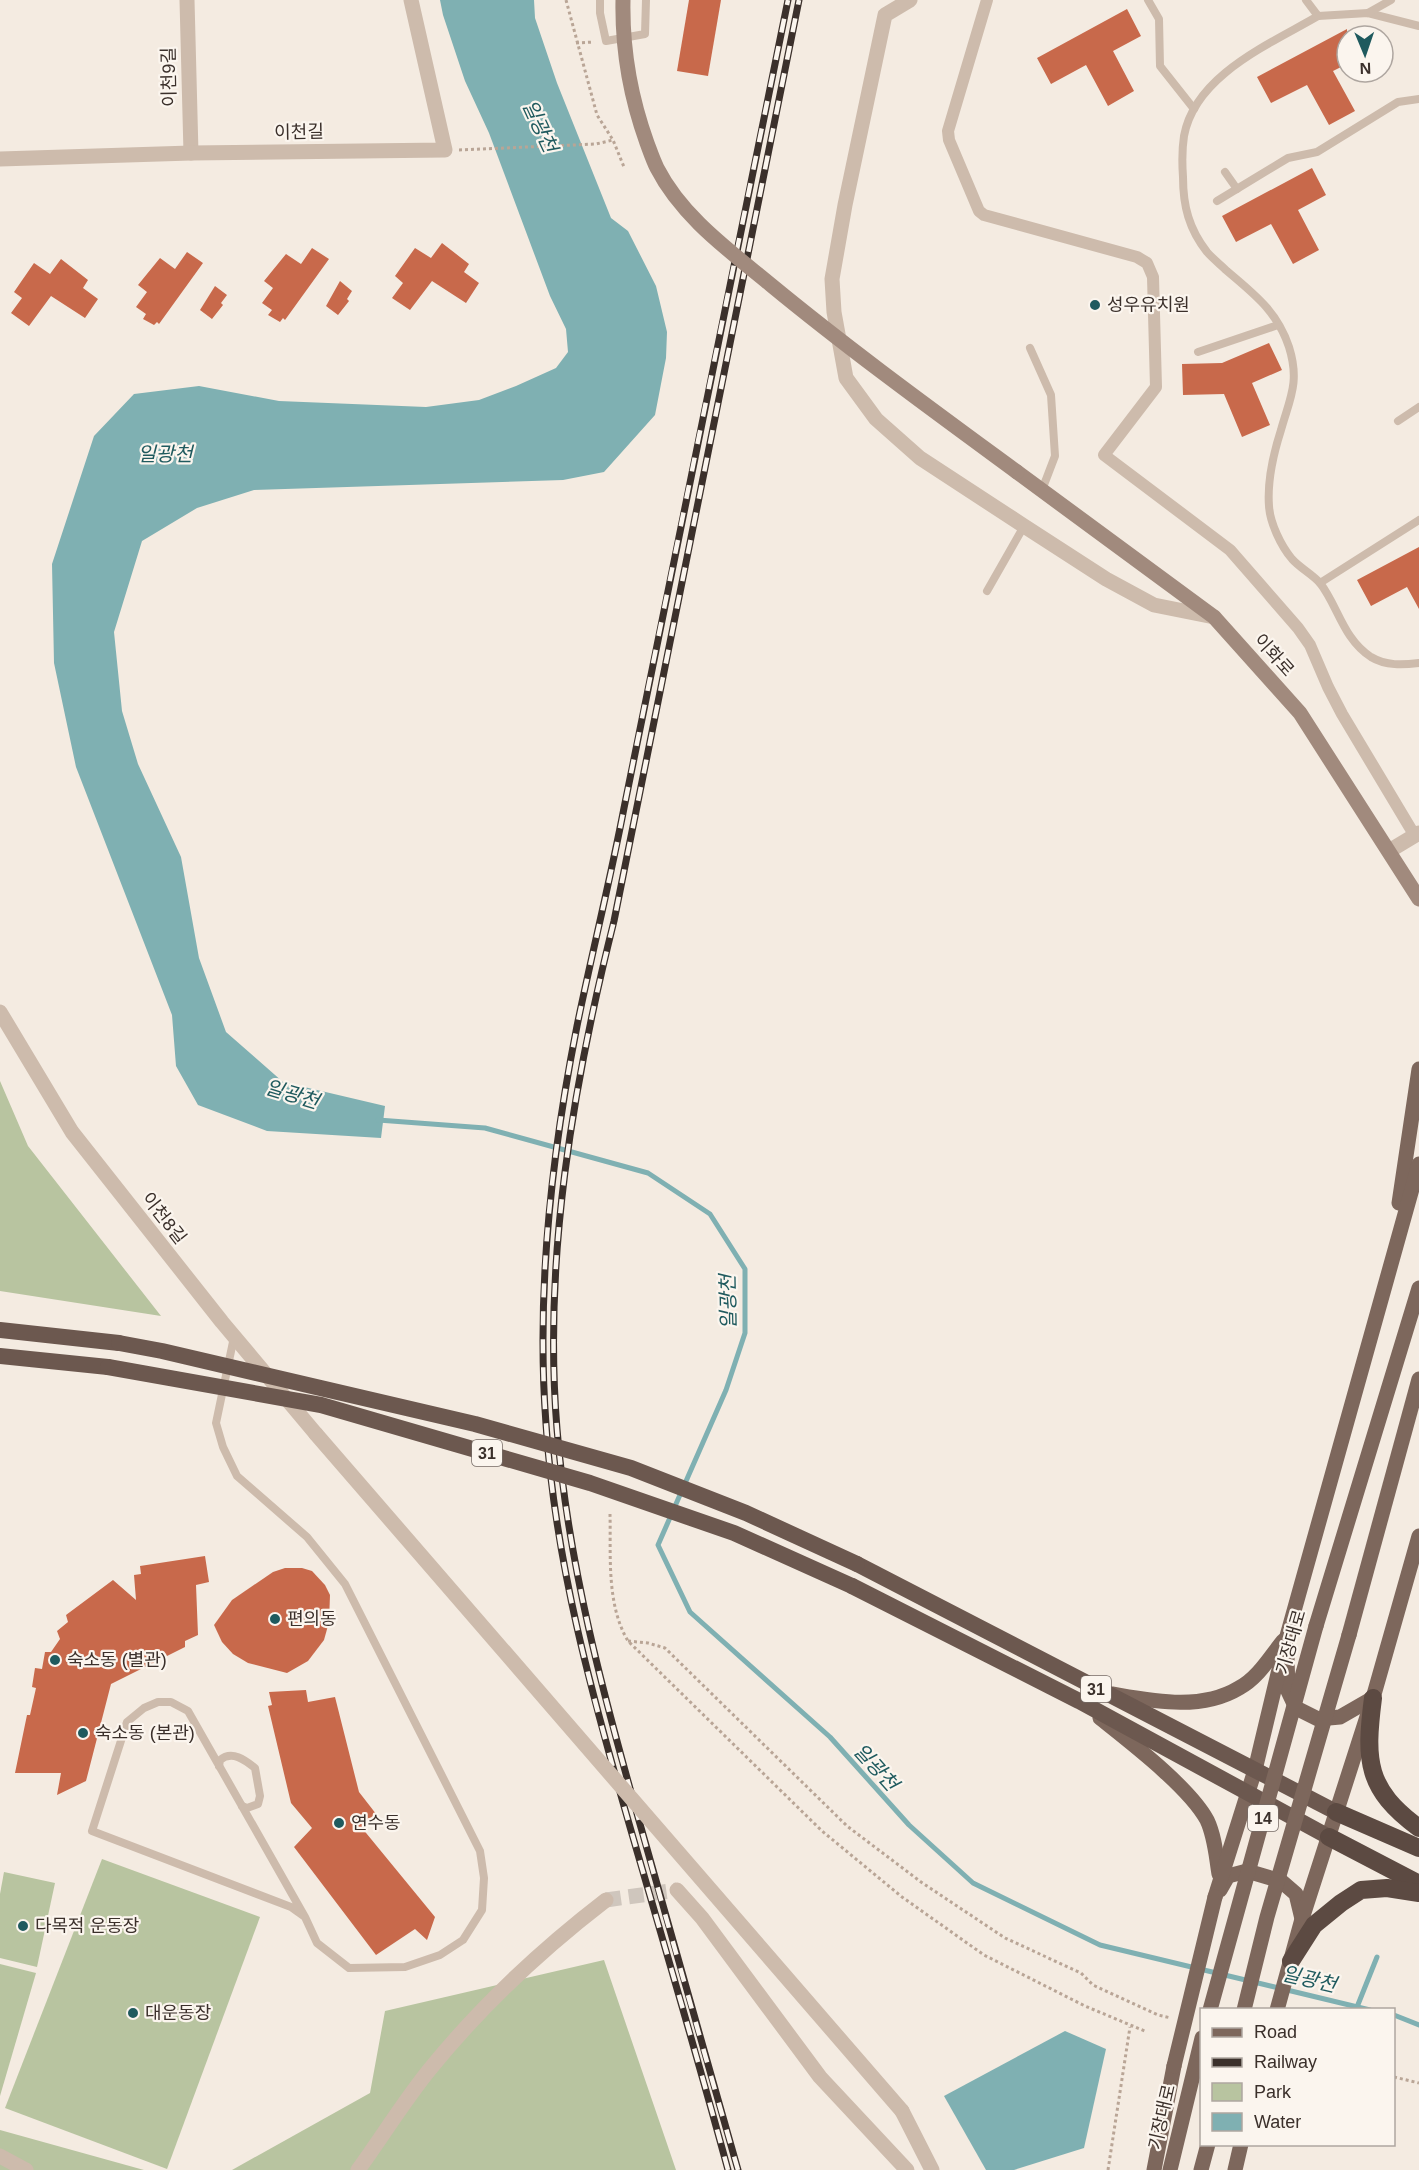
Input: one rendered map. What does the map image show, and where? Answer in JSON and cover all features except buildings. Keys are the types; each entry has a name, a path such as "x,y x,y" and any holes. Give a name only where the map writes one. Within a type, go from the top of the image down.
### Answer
{"highway":[{"name":"31","path":"0,1330 119,1343 162,1351 475,1424 631,1468 746,1513 857,1564 1336,1812"},
{"name":"31","path":"0,1356 108,1367 321,1405 590,1483 734,1533 852,1586 1079,1701 1329,1837"},
{"path":"1373,1698 1369,1731 1370,1751 1378,1788 1388,1802 1419,1828"},
{"path":"1336,1812 1419,1848"},
{"path":"1329,1837 1419,1884"},
{"path":"1291,1961 1314,1925 1361,1890 1387,1888 1419,1893"}],"main road":[{"name":"이화로","path":"623,0 627,72 635,107 657,168 674,194 711,236 805,313 1214,617 1300,713 1419,899"},
{"path":"1388,1271 1419,1070"},
{"path":"1154,2170 1174,2066 1219,1880 1254,1770 1287,1636 1419,1164"},
{"name":"기장대로","path":"1210,2008 1316,1626 1419,1288"},
{"name":"14","path":"1244,2008 1267,1917 1349,1635 1419,1379"},
{"path":"1278,2008 1302,1919 1373,1698 1419,1536"},
{"path":"1102,1692 1157,1701 1198,1702 1222,1696 1240,1688 1261,1670 1287,1636"},
{"path":"1287,1636 1288,1691 1296,1708 1318,1719 1340,1717 1373,1698"},
{"path":"1079,1701 1156,1765 1200,1811 1212,1832 1219,1880"},
{"path":"1215,1897 1228,1876 1246,1871 1281,1881 1296,1894 1302,1919"},
{"name":"기장대로","path":"1170,2170 1200,2046"},
{"path":"1201,2170 1208,2146"},
{"path":"1235,2170 1241,2146"}],"street":[{"name":"이천9길","path":"187,0 190,153"},
{"name":"이천길","path":"0,159 190,153 445,150 411,0"},
{"path":"910,0 885,15 845,205 832,279 834,312 846,378 876,419 920,458 1024,526 1107,579 1154,605 1214,617"},
{"path":"987,0 948,131 949,140 979,211 984,215 1137,257 1147,263 1153,277 1156,387 1104,455 1230,550 1298,628 1310,645 1342,714 1417,835 1389,851"},
{"name":"이천8길","path":"0,1012 72,1132 234,1336 316,1434 902,2111 932,2170"},
{"path":"676,1890 702,1918 820,2077 907,2170"},
{"path":"358,2170 428,2071 467,2025 518,1973 606,1900"},
{"path":"0,2156 26,2170"}],"lane":[{"path":"600,0 600,13 606,41 645,34 646,0"},
{"path":"1148,0 1159,19 1160,66 1194,109"},
{"path":"1306,0 1318,16"},
{"path":"1368,13 1391,0"},
{"path":"1419,26 1368,13 1318,16 1228,69 1209,88 1194,109 1185,134 1182,160 1183,200 1191,229 1208,254 1267,306 1288,346 1294,371 1292,398 1268,479 1269,508 1277,534 1292,559 1320,583 1353,640 1371,657 1397,666 1419,663"},
{"path":"1217,201 1288,158 1317,152 1398,102 1419,99"},
{"path":"1226,172 1237,189"},
{"path":"1198,352 1278,325"},
{"path":"1030,348 1051,394 1055,456 1042,490"},
{"path":"1398,421 1419,407"},
{"path":"1320,583 1419,520"},
{"path":"987,591 1024,526"},
{"path":"234,1336 216,1423 223,1447 237,1476 307,1537 345,1584 480,1851 484,1878 482,1910 463,1940 440,1955 405,1967 349,1968 317,1943 305,1917 188,1711 171,1702 158,1702 144,1708 127,1722 92,1831 291,1907 305,1917"},
{"path":"219,1766 220,1760 225,1756 232,1756 255,1767 260,1796 258,1804 247,1808 242,1806"}],"path":[{"path":"566,0 597,115 613,140 624,166"},
{"path":"463,150 596,144 613,140"},
{"path":"610,1514 613,1599 628,1641 822,1830 902,1897 984,1955 1085,2006 1130,2027 1147,2032"},
{"path":"628,1641 665,1648 847,1826 921,1882 1005,1938 1081,1973 1093,1985 1158,2015 1180,2021"},
{"path":"1108,2170 1130,2027"},
{"path":"1395,2077 1419,2084"}],"green space":[{"path":"0,1081 28,1146 161,1316 0,1291"},
{"name":"대운동장","path":"102,1859 260,1917 167,2169 5,2108"},
{"name":"다목적 운동장","path":"4,1872 55,1883 37,1967 0,1958 0,1894"},
{"path":"604,1960 676,2170 232,2170 370,2093 385,2011"},
{"path":"0,1964 36,1973 0,2096"},
{"path":"0,2130 144,2170 0,2170"}],"water":[{"name":"일광천","path":"440,0 534,0 535,18 557,83 611,218 628,231 656,286 667,332 666,358 655,415 604,472 563,480 254,490 197,508 142,541 114,632 122,711 138,764 181,857 199,958 226,1032 283,1082 385,1106 381,1138 267,1131 198,1105 176,1066 172,1015 76,767 54,663 52,564 94,436 134,394 199,386 279,401 426,407 479,400 516,386 556,368 568,352 566,329 550,296 489,133 465,81"},
{"path":"1065,2031 1106,2049 1084,2148 1014,2170 986,2170 944,2096"}],"waterway":[{"name":"일광천","path":"378,1120 485,1128 648,1173 710,1214 745,1269 745,1333 726,1390 658,1545 690,1612 830,1737 909,1825 973,1883 1100,1945 1362,2008"},
{"path":"1357,2007 1377,1957"},
{"name":"일광천","path":"1395,2015 1419,2025"}],"tunnel":[{"path":"606,1900 677,1890"}],"railway":[{"path":"728,2170 616,1777 577,1628 551,1476 543,1374 543,1324 553,1174 568,1075 619,835 788,0"},
{"path":"738,2170 626,1775 600,1677 578,1579 569,1529 557,1429 554,1301 558,1237 574,1109 614,921 799,0"}],"place":[{"name":"성우유치원","path":"1095,305"},
{"name":"편의동","path":"275,1619"},
{"name":"숙소동 (별관)","path":"55,1660"},
{"name":"숙소동 (본관)","path":"83,1733"},
{"name":"연수동","path":"339,1823"},
{"name":"다목적 운동장","path":"23,1926"},
{"name":"대운동장","path":"133,2013"}]}
